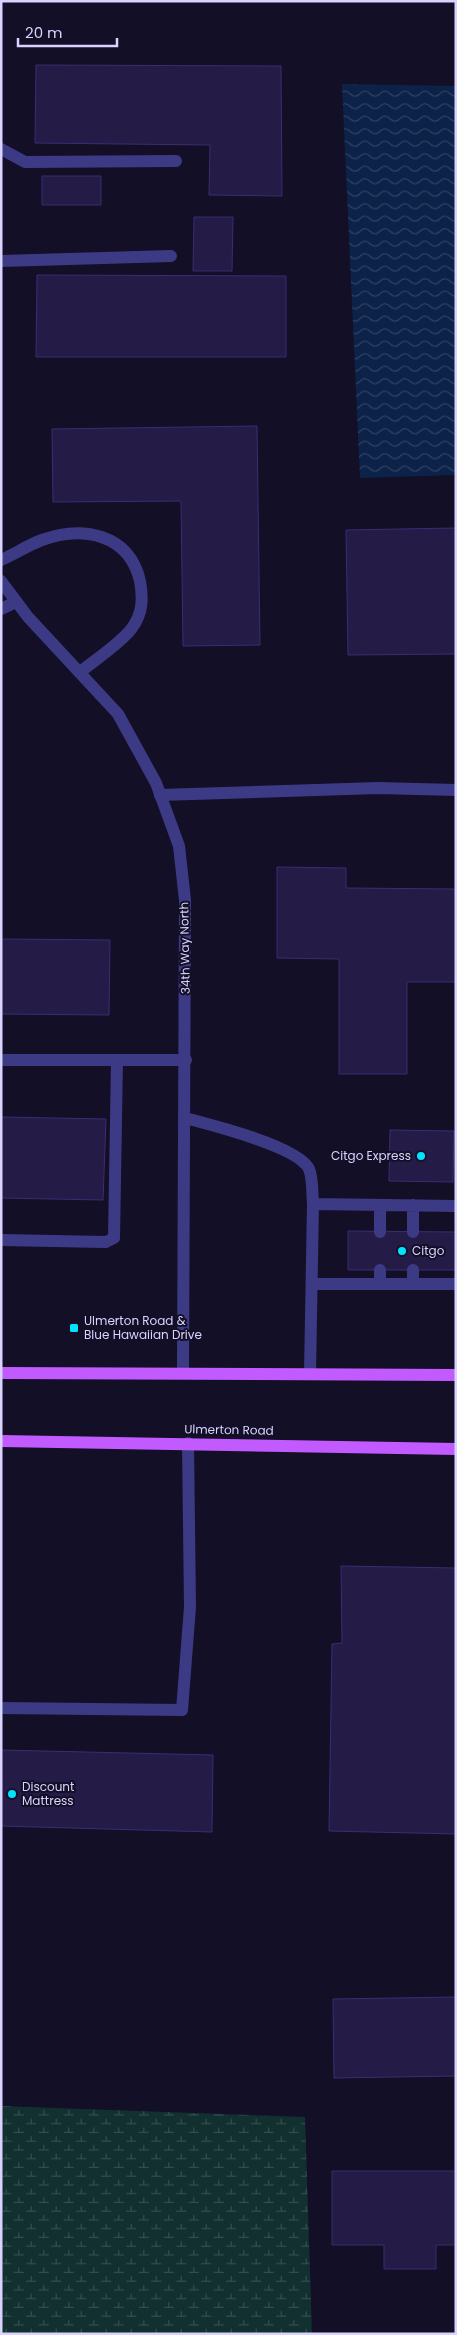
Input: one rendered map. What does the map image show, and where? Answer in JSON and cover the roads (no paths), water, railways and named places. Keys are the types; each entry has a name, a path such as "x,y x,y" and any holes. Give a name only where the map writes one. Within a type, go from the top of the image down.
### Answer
{"main road":[{"path":"1,1373 456,1376"},
{"name":"Ulmerton Road","path":"1,1441 456,1449"}],"street":[{"path":"1,150 25,162 176,161"},
{"path":"1,261 171,256"},
{"path":"1,560 43,540 67,535 92,535 114,541 128,555 138,573 142,593 141,612 132,629 80,672"},
{"name":"34th Way North","path":"1,581 16,602 118,714 160,795 179,846 185,900 186,1060 183,1373"},
{"path":"1,609 16,602"},
{"path":"160,795 378,788 456,790"},
{"path":"1,1060 186,1060"},
{"path":"1,1240 106,1242 114,1238 117,1060"},
{"path":"185,1118 271,1144 299,1159 309,1169 313,1204 310,1374"},
{"path":"313,1204 456,1206"},
{"path":"380,1205 380,1232"},
{"path":"413,1232 414,1205"},
{"path":"380,1270 380,1284"},
{"path":"413,1270 413,1284"},
{"path":"312,1284 456,1284"},
{"path":"1,1708 182,1710 190,1607 188,1443"}],"water":[{"path":"342,84 456,86 456,475 360,478"}],"place":[{"name":"Citgo Express","path":"421,1156"},
{"name":"Citgo","path":"402,1251"},
{"name":"Ulmerton Road & Blue Hawaiian Drive","path":"74,1328"},
{"name":"Discount Mattress","path":"12,1794"}]}
